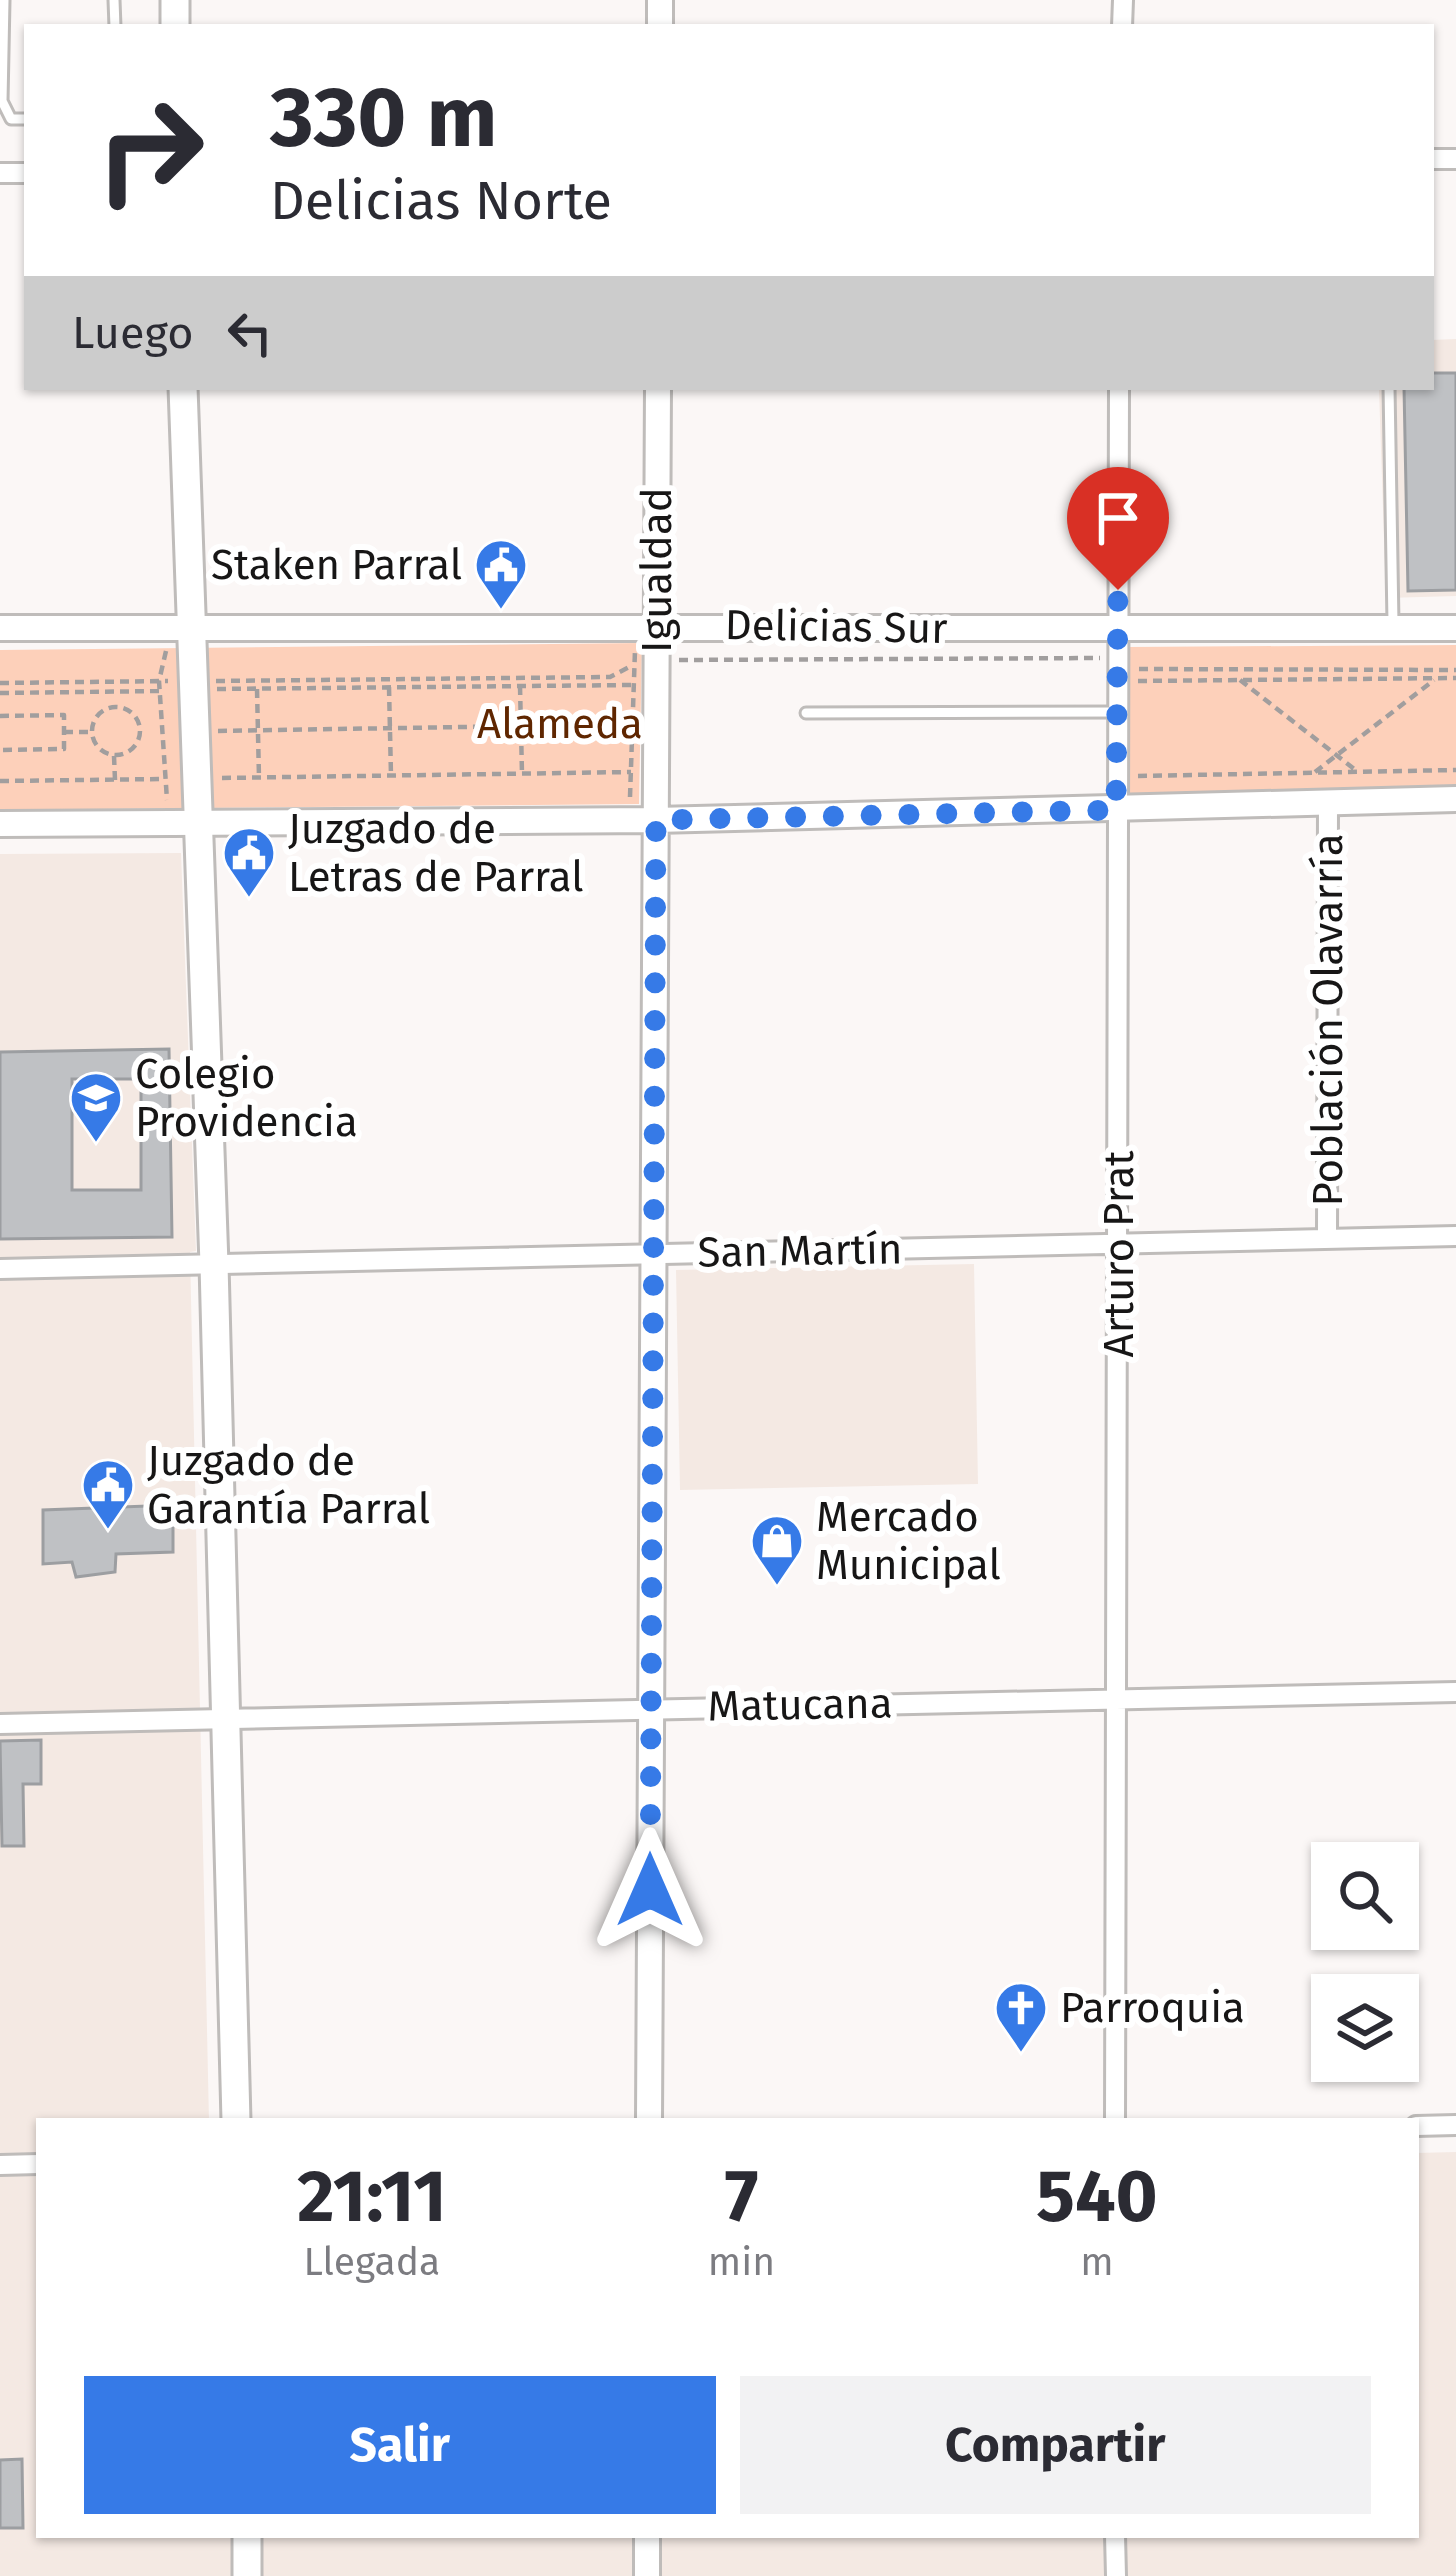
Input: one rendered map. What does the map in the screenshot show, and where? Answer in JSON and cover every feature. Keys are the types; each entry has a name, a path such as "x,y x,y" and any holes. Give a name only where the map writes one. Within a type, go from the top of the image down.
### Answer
{"main road":[{"path":"183,390 176,625 201,685 198,824 236,2118"},
{"path":"247,2538 248,2576"}],"street":[{"name":"Igualdad","path":"650,2118 654,1254 643,820 658,390"},
{"name":"Arturo Prat","path":"1115,2118 1119,390"},
{"name":"Delicias Sur","path":"0,628 176,625 651,650 1117,646 1456,628"},
{"path":"0,824 643,820 1456,800"},
{"name":"Población Olavarría","path":"1328,803 1328,1238"},
{"name":"San Martín","path":"0,1269 1456,1236"},
{"name":"Matucana","path":"0,1724 1456,1693"},
{"path":"1419,2126 1456,2125"},
{"path":"0,2165 36,2164"},
{"path":"647,2538 647,2576"},
{"path":"1115,2538 1115,2576"}],"lane":[{"path":"4,0 2,101 11,119 24,119"},
{"path":"1389,390 1394,628"},
{"path":"806,713 1117,712"}],"path":[{"path":"168,824 159,681 176,625"},
{"path":"201,685 610,677 651,650 1117,646 1137,650 1137,681 1456,674"},
{"path":"643,820 631,772 631,685 651,650"},
{"path":"1137,668 1456,674"},
{"path":"1315,772 1436,678"},
{"path":"1240,680 1358,772"},
{"path":"0,682 159,681 257,688 631,685"},
{"path":"520,686 522,774"},
{"path":"389,687 391,776"},
{"path":"257,688 259,778"},
{"path":"115,691 116,707"},
{"path":"0,693 160,691"},
{"path":"116,707 135,717 140,731 129,751 114,755 99,749 92,732 100,713 116,707"},
{"path":"0,716 64,715 64,749 0,750"},
{"path":"212,730 521,726"},
{"path":"64,733 92,732"},
{"path":"114,755 115,780"},
{"path":"1135,776 1456,770"},
{"path":"214,778 631,772"},
{"path":"0,781 165,779"}],"shaded area":[{"path":"1456,339 1456,596 1386,598 1379,390 1434,390 1434,340"},
{"path":"181,853 196,1251 190,1252 209,2118 36,2118 36,2538 1419,2538 1419,2153 1456,2152 1456,2576 0,2576 0,854"},
{"path":"974,1264 978,1484 680,1490 676,1270"}],"green space":[{"name":"Alameda","path":"642,643 639,804 0,810 0,650"},
{"path":"1456,645 1456,787 1126,794 1128,647"}],"building":[{"path":"1434,373 1456,373 1456,590 1408,591 1404,390 1434,390"},
{"path":"169,1049 172,1237 0,1239 0,1052","holes":["72,1079 141,1079 141,1190 72,1190"]},
{"name":"Juzgado de Garantía Parral","path":"173,1505 173,1552 116,1554 115,1572 76,1577 72,1562 43,1564 43,1510"},
{"path":"41,1740 41,1784 23,1784 24,1846 2,1846 0,1741"},
{"path":"22,2459 23,2528 0,2528 0,2460"}],"place":[{"name":"Staken Parral","path":"501,611"},
{"name":"Juzgado de Letras de Parral","path":"249,899"},
{"name":"Colegio Providencia","path":"96,1144"},
{"name":"Juzgado de Garantía Parral","path":"108,1531"},
{"name":"Mercado Municipal","path":"777,1587"},
{"name":"Parroquia","path":"1021,2054"}],"route":[{"path":"650,1890 656,820 1116,810 1118,590"}]}
